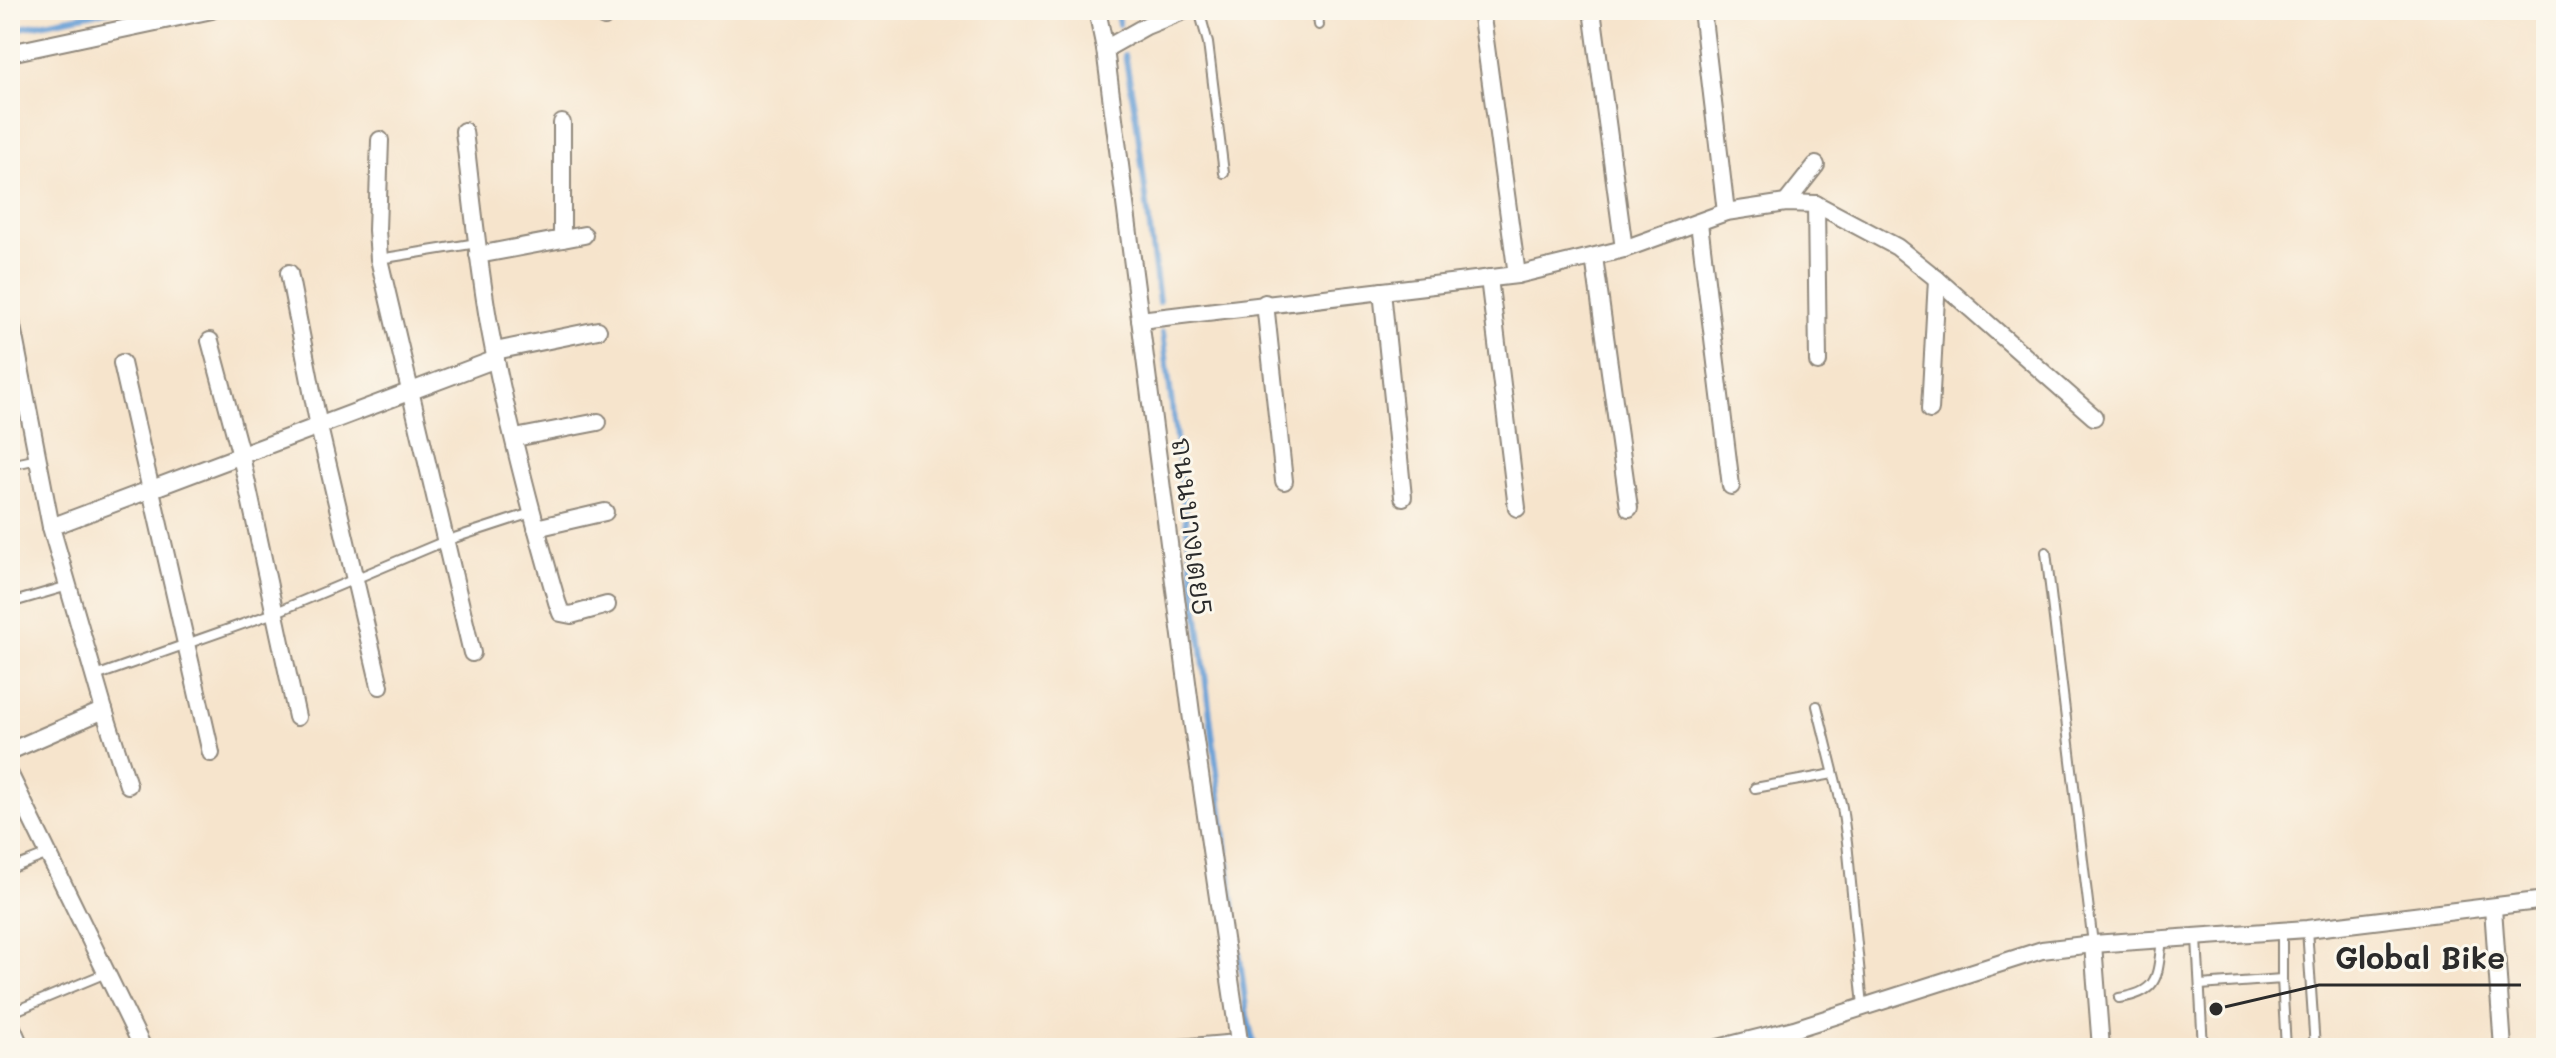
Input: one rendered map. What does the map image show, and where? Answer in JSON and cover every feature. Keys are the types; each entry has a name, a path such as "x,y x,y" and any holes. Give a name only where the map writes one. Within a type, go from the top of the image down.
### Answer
{"street":[{"path":"10,53 212,10"},
{"name":"ถนนบางเตย5","path":"1097,10 1105,49 1239,1046"},
{"path":"1105,49 1146,26 1186,10"},
{"path":"1481,10 1517,275"},
{"path":"1592,10 1624,249"},
{"path":"1702,10 1726,212"},
{"path":"562,123 562,239"},
{"path":"464,131 477,249 496,355 533,521 561,613 571,615 607,605"},
{"path":"380,140 379,259 472,653"},
{"path":"1786,203 1816,165"},
{"path":"1140,320 1517,275 1624,249 1726,212 1786,203 1816,204 1897,247 2094,417"},
{"path":"1816,204 1818,362"},
{"path":"1699,223 1731,486"},
{"path":"477,249 584,235"},
{"path":"1594,257 1629,508"},
{"path":"289,273 319,427 380,686"},
{"path":"1489,278 1517,508"},
{"path":"1930,410 1937,279"},
{"path":"1382,291 1403,497"},
{"path":"1265,303 1284,481"},
{"path":"11,322 51,527 92,677 128,785"},
{"path":"51,527 409,393 496,355 598,330"},
{"path":"210,341 241,456 297,717"},
{"path":"122,363 211,753"},
{"path":"515,438 598,422"},
{"path":"533,521 605,512"},
{"path":"10,751 104,710"},
{"path":"10,775 143,1048"},
{"path":"1718,1048 1794,1029 2042,950 2282,932 2546,900"},
{"path":"2493,908 2503,1048"},
{"path":"2093,944 2101,1048"},
{"path":"10,1023 21,1048"},
{"path":"1794,1029 1796,1048"},
{"path":"1179,1048 1239,1046"}],"lane":[{"path":"1199,10 1208,43 1224,173"},
{"path":"1317,10 1319,25"},
{"path":"379,259 477,249"},
{"path":"10,465 38,459"},
{"path":"92,677 274,613 445,541 533,521"},
{"path":"2046,552 2093,944"},
{"path":"10,603 68,586"},
{"path":"1817,706 1847,842 1863,1006"},
{"path":"1755,788 1833,774"},
{"path":"10,869 48,854"},
{"path":"2307,929 2315,1048"},
{"path":"2282,932 2286,1048"},
{"path":"2197,938 2203,1048"},
{"path":"2119,998 2138,995 2151,988 2157,976 2162,940"},
{"path":"10,1013 106,973"},
{"path":"2200,985 2282,979"}],"waterway":[{"path":"10,30 111,10"},
{"path":"1116,10 1119,24"},
{"path":"1125,55 1136,117 1159,302"},
{"path":"1163,332 1247,1016 1255,1048"}],"place":[{"name":"Global Bike","path":"2216,1009"}]}
